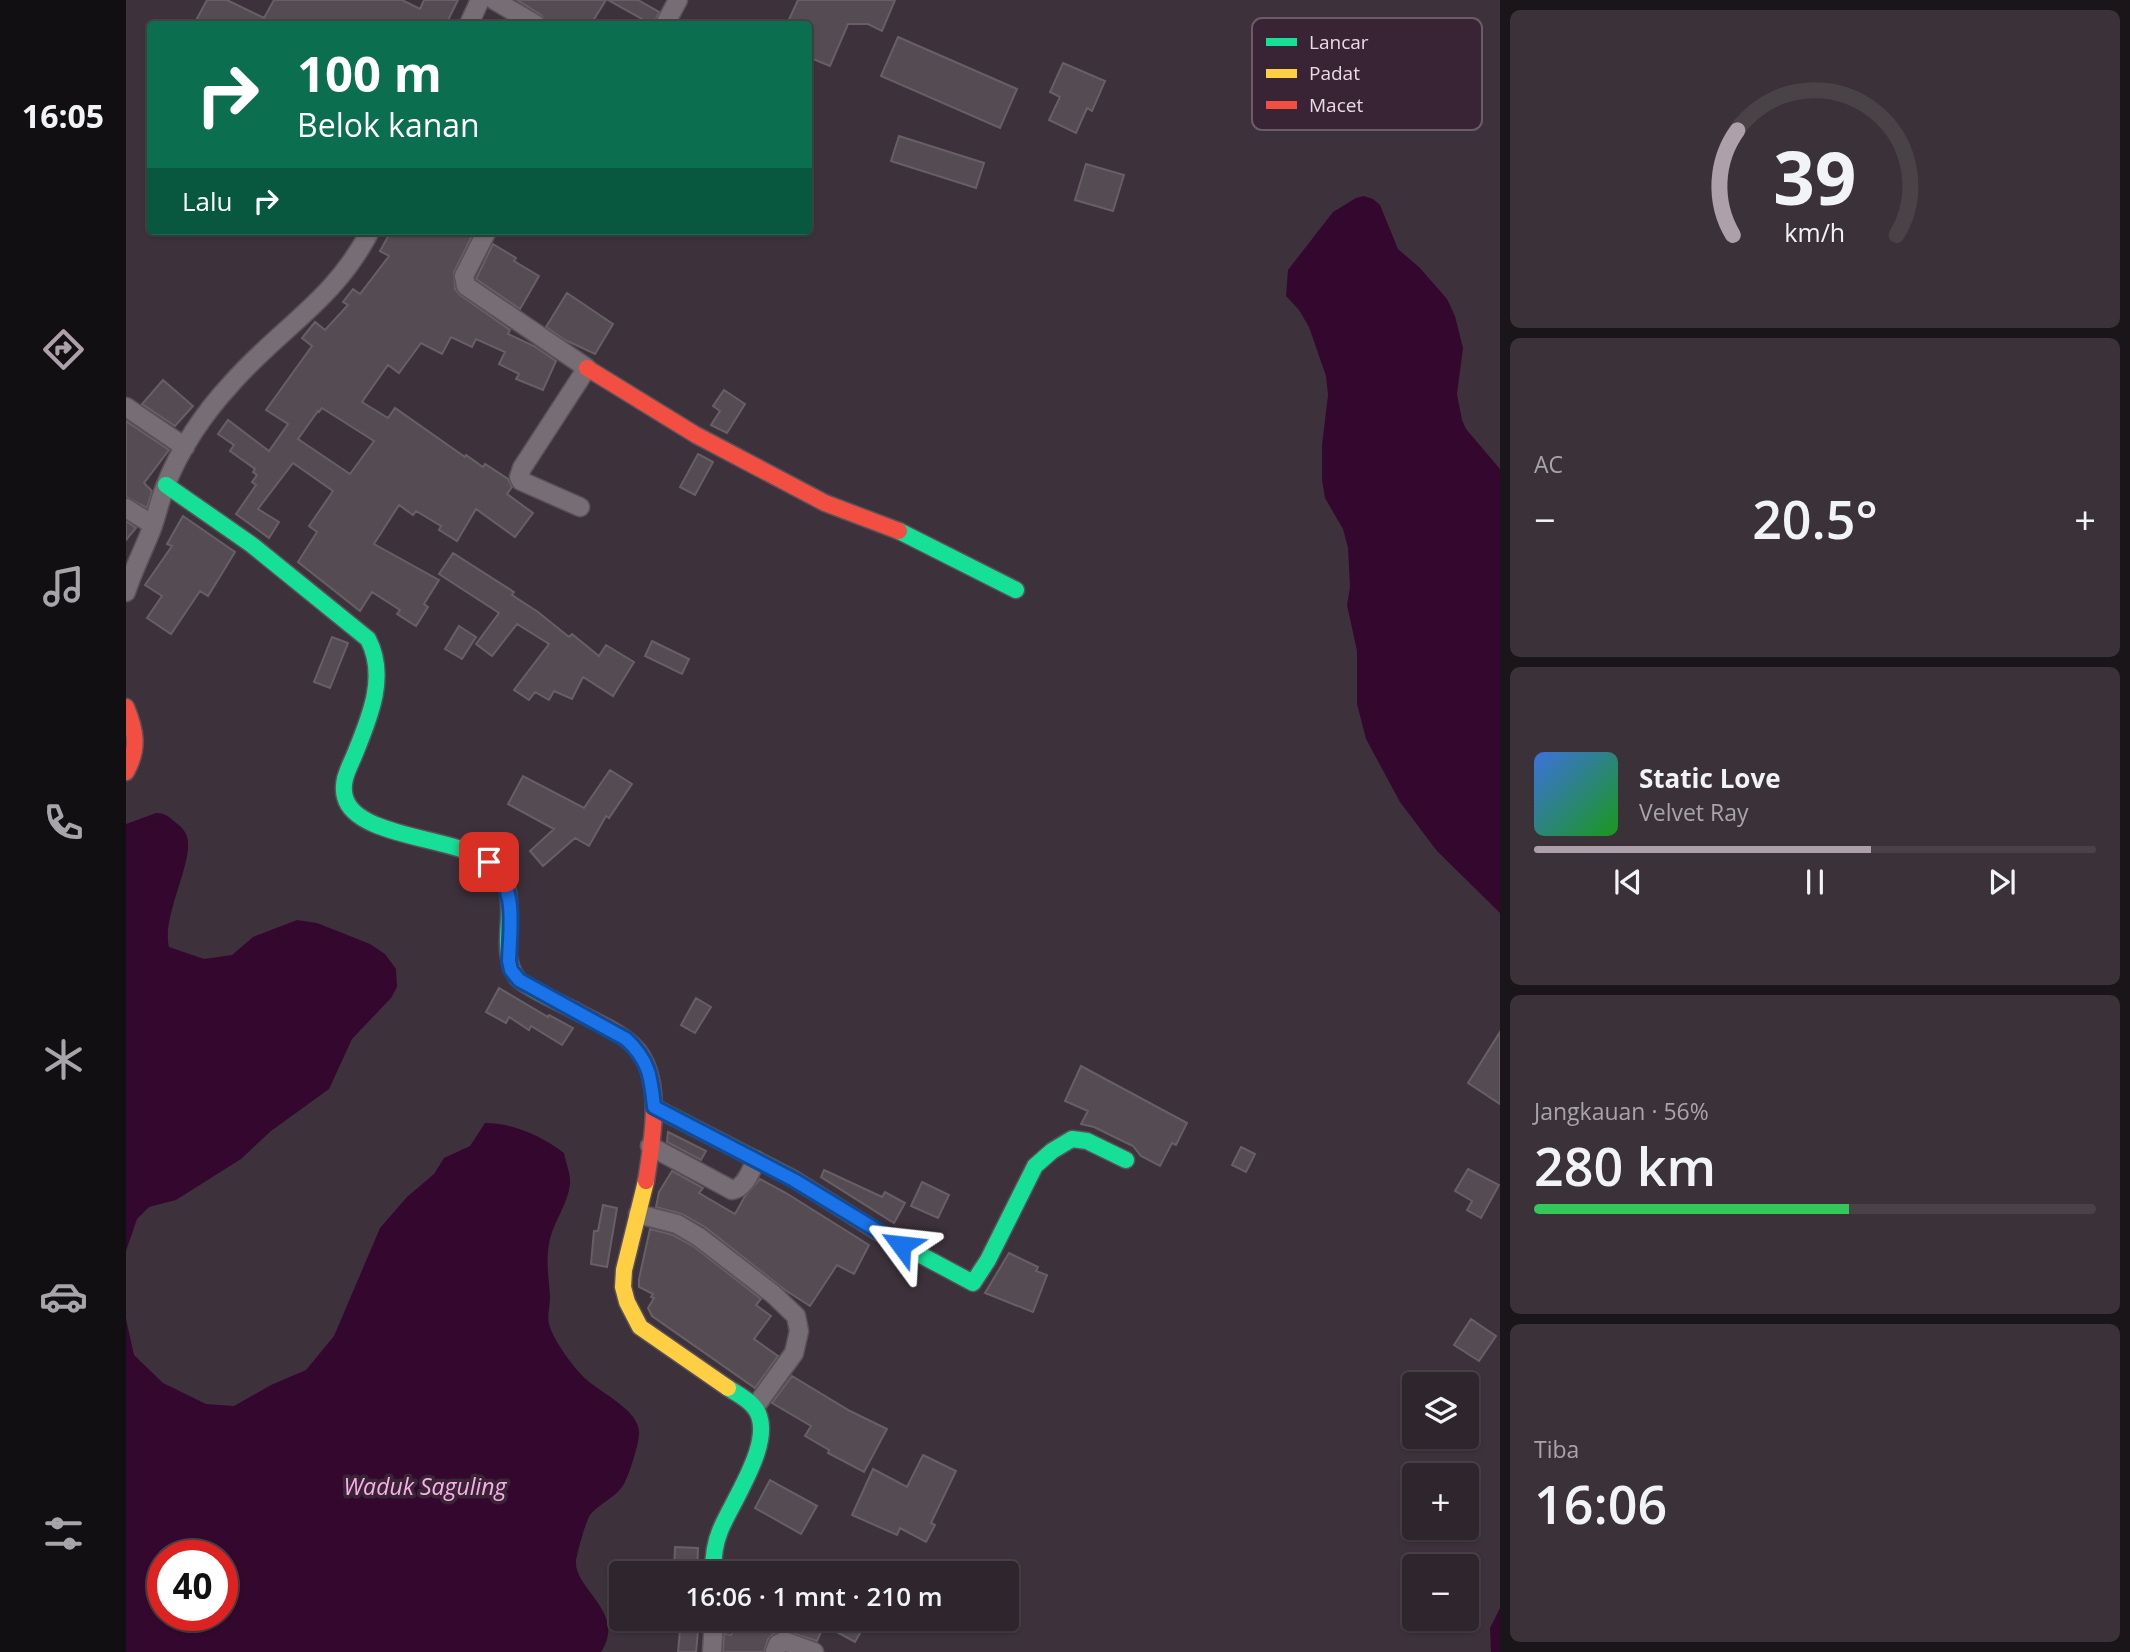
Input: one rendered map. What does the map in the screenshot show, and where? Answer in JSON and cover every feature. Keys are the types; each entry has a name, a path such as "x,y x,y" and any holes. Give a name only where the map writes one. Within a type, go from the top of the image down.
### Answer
{"street":[{"path":"470,21 480,0"},
{"path":"494,0 530,21"},
{"path":"667,21 678,0"},
{"path":"126,592 166,485 185,447 214,402 233,380 336,283 368,235"},
{"path":"485,235 464,276 466,286 587,368 696,435 825,503 910,535 1016,590"},
{"path":"580,508 521,481 519,477 522,468 587,368"},
{"path":"126,407 185,447"},
{"path":"166,485 252,545 375,647 378,658 378,685 343,783 343,797 351,810 360,819 377,826 471,853 489,862 501,873 509,899 511,970 519,980 626,1039 640,1051 652,1081 654,1107 638,1214 624,1266 623,1287 629,1308 640,1327 755,1407 761,1418 763,1431 753,1463 715,1545 711,1561"},
{"path":"126,508 153,525"},
{"path":"126,708 136,730 136,749 126,772"},
{"path":"654,1107 794,1180 878,1232 973,1283 988,1260 1035,1166 1052,1151 1072,1139 1087,1141 1126,1160"},
{"path":"650,1146 732,1190 743,1184 756,1160"},
{"path":"638,1214 677,1224 699,1237 796,1315 799,1331 794,1353 755,1407"},
{"path":"712,1652 714,1631"},
{"path":"775,1652 783,1642 814,1652"}],"water":[{"path":"1364,196 1380,205 1398,249 1420,268 1447,299 1455,316 1463,348 1457,394 1462,420 1466,429 1500,469 1500,913 1437,851 1400,802 1366,739 1357,704 1357,651 1347,605 1350,587 1348,548 1343,529 1325,498 1322,480 1322,445 1328,395 1326,376 1309,327 1286,296 1288,270 1333,212"},
{"path":"156,813 166,815 181,827 188,844 170,919 169,947 204,959 232,955 253,937 297,920 317,923 370,944 385,954 396,969 397,987 391,998 352,1039 329,1089 271,1131 241,1159 176,1200 149,1207 137,1219 126,1251 126,824"},
{"name":"Waduk Saguling","path":"485,1123 506,1125 527,1132 564,1153 570,1184 549,1247 549,1324 577,1370 627,1410 639,1432 627,1477 619,1491 590,1515 576,1561 583,1582 598,1602 608,1625 607,1638 601,1652 126,1652 126,1319 134,1355 163,1383 206,1404 234,1406 271,1385 306,1370 334,1336 380,1228 407,1197 434,1174 444,1158 470,1146"},
{"path":"1500,1608 1500,1652 1491,1652 1490,1628"}],"building":[{"path":"207,0 227,0 264,18 274,0 402,0 420,9 424,0 458,0 448,21 196,21"},
{"path":"517,0 606,0 593,21 544,21 541,15"},
{"path":"608,0 638,0 659,12 655,21 646,21"},
{"path":"798,0 895,0 882,31 868,24 848,24 830,66 812,59 812,21 788,21"},
{"path":"898,37 1017,89 1000,128 881,76"},
{"path":"1063,63 1105,81 1092,111 1087,108 1076,133 1049,120 1060,97 1050,92"},
{"path":"899,136 984,163 976,188 891,161"},
{"path":"1086,164 1124,175 1113,211 1075,200"},
{"path":"389,235 472,235 454,272 455,289 510,330 508,334 534,346 556,361 543,390 516,379 519,374 499,364 505,352 476,339 472,347 451,337 442,354 421,343 399,373 388,365 362,402 388,418 395,408 465,457 466,455 483,467 485,464 508,479 512,487 507,494 533,513 515,537 476,509 457,541 439,530 441,526 416,511 413,515 399,505 374,544 439,580 424,604 428,607 416,626 397,614 400,610 372,592 360,611 298,562 317,532 309,526 333,491 293,463 258,509 279,522 269,538 236,514 256,485 252,482 257,475 253,472 255,469 230,451 234,445 218,434 228,420 269,451 288,424 266,410 312,346 302,338 315,322 325,330 348,305 343,302 353,289 360,294 389,256 380,251","holes":["322,408 374,441 350,474 298,439"]},
{"path":"493,244 539,276 520,309 476,279"},
{"path":"567,293 613,324 595,354 565,340 546,327"},
{"path":"163,380 193,406 175,426 142,404"},
{"path":"724,390 745,404 727,433 711,425 720,411 713,406"},
{"path":"126,421 169,450 144,483 152,491 147,508 126,497"},
{"path":"698,454 713,462 695,495 680,487"},
{"path":"183,516 235,552 208,596 200,591 171,634 147,618 162,596 145,585 172,546 167,544"},
{"path":"126,521 136,528 126,540"},
{"path":"453,553 514,592 512,595 569,637 572,634 599,656 606,645 634,662 613,696 583,677 572,699 554,691 549,700 535,692 529,700 514,690 549,644 517,624 492,656 476,644 499,613 439,574"},
{"path":"459,626 476,637 462,659 445,649"},
{"path":"332,637 348,643 330,688 314,682"},
{"path":"652,641 689,659 682,674 645,656"},
{"path":"610,770 632,784 609,818 606,816 589,846 575,838 543,866 530,851 554,829 508,804 523,776 584,808"},
{"path":"499,988 548,1017 549,1015 573,1028 562,1045 531,1026 529,1030 509,1017 506,1023 486,1012"},
{"path":"696,998 711,1007 695,1033 681,1025"},
{"path":"1500,1032 1500,1104 1468,1083"},
{"path":"1081,1066 1187,1123 1176,1145 1172,1143 1160,1166 1141,1156 1133,1146 1094,1127 1081,1124 1088,1111 1065,1101"},
{"path":"668,1132 706,1151 701,1160 667,1142"},
{"path":"1241,1147 1255,1154 1246,1172 1232,1165"},
{"path":"1468,1169 1499,1185 1481,1218 1467,1210 1472,1201 1455,1191"},
{"path":"824,1170 882,1197 885,1192 905,1203 894,1223 821,1177"},
{"path":"672,1171 703,1188 699,1193 735,1214 745,1196 760,1179 869,1245 854,1274 837,1265 810,1306 785,1290 705,1227 682,1214 656,1207 659,1192"},
{"path":"922,1182 949,1195 938,1218 911,1206"},
{"path":"603,1205 617,1208 607,1267 591,1264 594,1231 598,1231"},
{"path":"650,1229 673,1235 693,1246 761,1299 756,1305 771,1316 754,1339 778,1356 755,1388 652,1316 648,1308 654,1298 651,1297 653,1294 639,1287"},
{"path":"1009,1253 1038,1267 1036,1271 1047,1275 1033,1312 985,1293"},
{"path":"1471,1319 1496,1336 1479,1361 1454,1345"},
{"path":"792,1376 850,1411 887,1429 864,1472 828,1453 829,1450 805,1436 811,1426 772,1403"},
{"path":"923,1455 956,1471 931,1523 935,1525 926,1542 900,1528 897,1535 852,1515 873,1469 907,1487"},
{"path":"770,1480 817,1506 801,1534 755,1508"},
{"path":"675,1547 698,1548 697,1561 674,1561"},
{"path":"680,1631 698,1631 696,1652 678,1652"},
{"path":"733,1631 780,1631 768,1639 764,1652 723,1652 724,1634 731,1635"},
{"path":"786,1631 821,1631 817,1641"},
{"path":"835,1631 861,1631 855,1642"}],"traffic: fast":[{"path":"166,485 252,545 368,639 376,668 374,698 346,776 345,797 353,810 366,820 406,835 471,852 486,860 499,872 507,886 508,950 518,979 574,1010"},
{"path":"899,531 1016,590"},
{"path":"654,1107 794,1179 878,1232 973,1283 988,1260 1035,1166 1052,1151 1072,1139 1087,1141 1126,1160"},
{"path":"714,1561 718,1536 750,1469 761,1435 760,1420 754,1407 728,1388"}],"traffic: slow":[{"path":"646,1181 624,1270 623,1287 627,1302 640,1327 728,1388"}],"traffic: jam":[{"path":"587,368 696,435 825,503 899,531"},
{"path":"126,707 135,740 133,756 126,772"},
{"path":"574,1010 621,1035 644,1059 650,1074 654,1110 646,1181"}],"route":[{"path":"489,862 501,873 509,899 511,970 519,980 626,1039 640,1051 652,1081 654,1107 794,1180 901,1245"}]}
